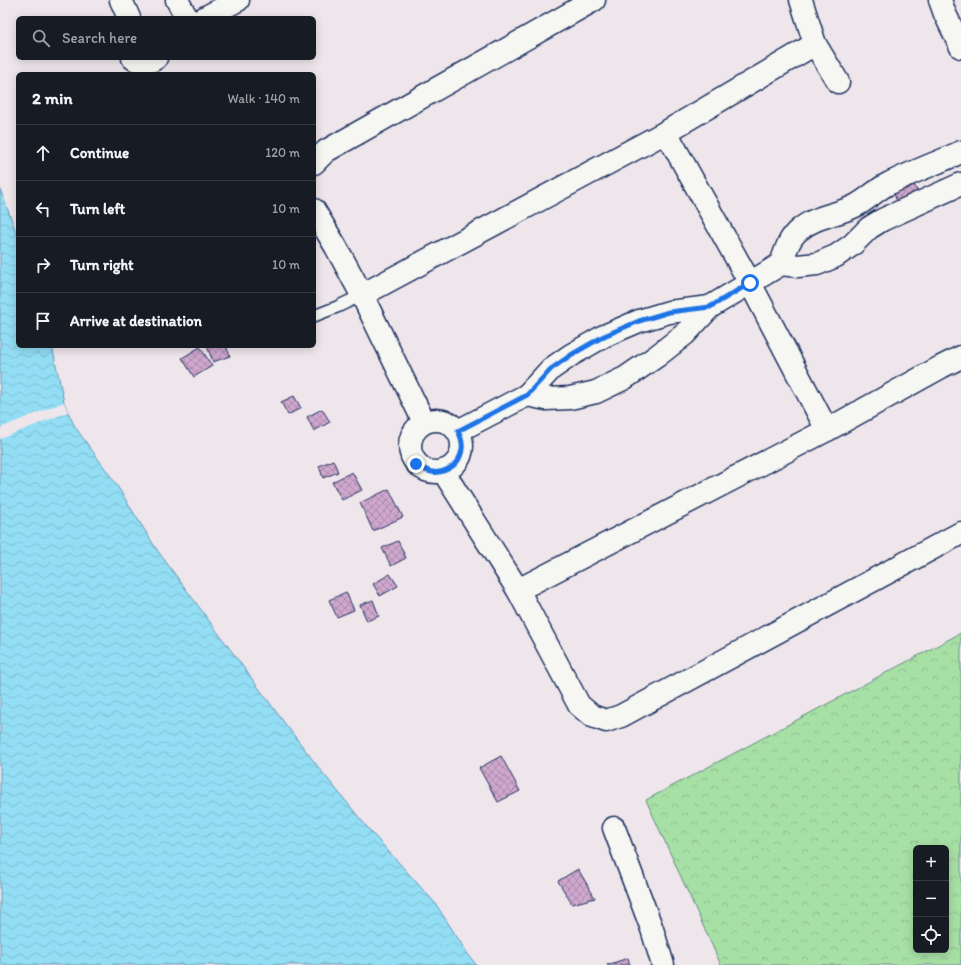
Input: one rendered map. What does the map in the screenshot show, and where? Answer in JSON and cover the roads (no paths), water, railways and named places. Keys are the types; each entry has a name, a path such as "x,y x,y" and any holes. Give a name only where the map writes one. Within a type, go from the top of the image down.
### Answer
{"street":[{"path":"121,0 128,16"},
{"path":"176,0 186,16"},
{"path":"208,16 238,0"},
{"path":"316,161 326,151 594,0"},
{"path":"801,0 815,44 838,82"},
{"path":"940,0 961,47"},
{"path":"362,295 666,132 815,44"},
{"path":"136,60 149,62 152,60"},
{"path":"666,132 750,283 827,430"},
{"path":"781,264 788,244 798,231 808,223 856,205 887,184 961,152"},
{"path":"527,395 546,399 570,398 596,392 625,378 685,334 710,307 781,264 798,266 817,264 836,256 852,245 869,228 882,220 961,184"},
{"path":"856,205 869,228"},
{"path":"316,213 362,295 424,422"},
{"path":"458,431 527,395 551,369 571,355 604,336 639,321 669,312 710,307"},
{"path":"518,590 827,430 961,357"},
{"path":"434,419 443,420 452,424 458,431 462,440 462,450 459,460 452,467 443,471 434,472 424,470 416,464 411,455 409,446 411,436 416,428 424,422 434,419"},
{"path":"443,471 518,590 579,704 592,716 606,721 621,716 961,534"},
{"path":"614,828 652,929 663,965"}],"lane":[{"path":"316,315 362,295"}],"water":[{"path":"0,189 16,232 16,348 52,348 64,402 75,427 114,481 157,550 322,772 371,832 435,903 476,965 0,965"}]}
